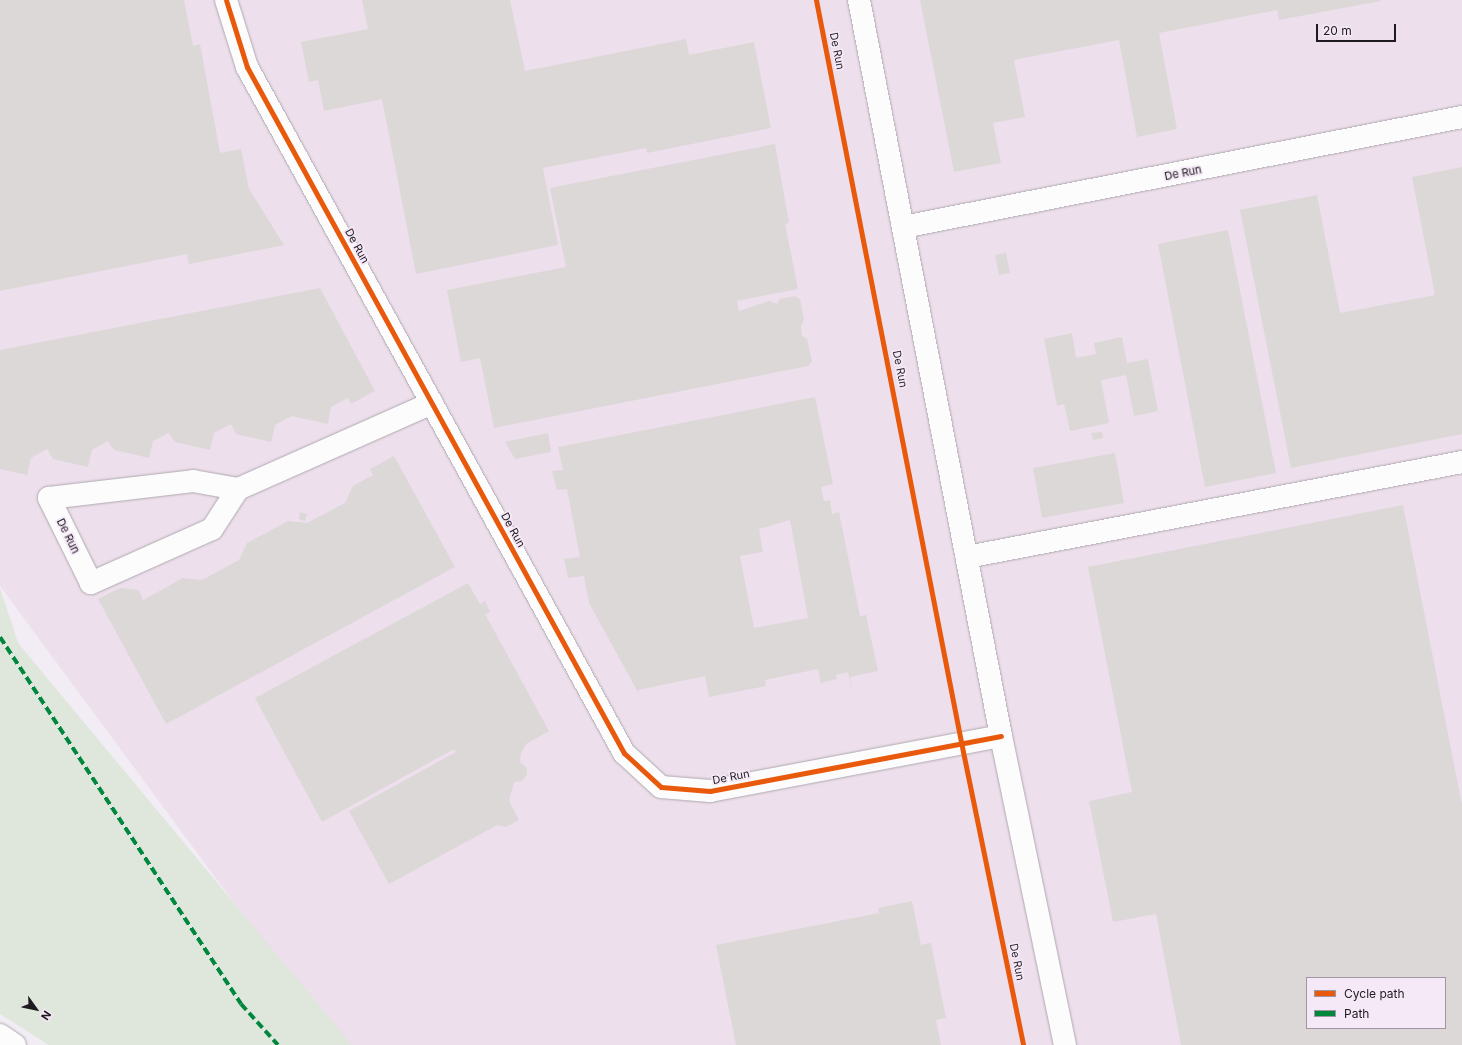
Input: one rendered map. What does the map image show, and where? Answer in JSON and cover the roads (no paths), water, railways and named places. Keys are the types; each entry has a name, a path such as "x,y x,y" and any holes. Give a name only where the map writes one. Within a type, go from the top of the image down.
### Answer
{"main road":[{"name":"De Run","path":"226,0 247,67 624,753 660,787 710,791 1001,736"},
{"path":"858,0 1001,736 1065,1045"},
{"name":"De Run","path":"903,227 1462,117"},
{"path":"238,489 432,403"},
{"path":"967,557 1462,462"},
{"name":"De Run","path":"193,481 238,489 212,530 91,583 49,498 193,481"},
{"path":"0,1035 15,1045"}]}
